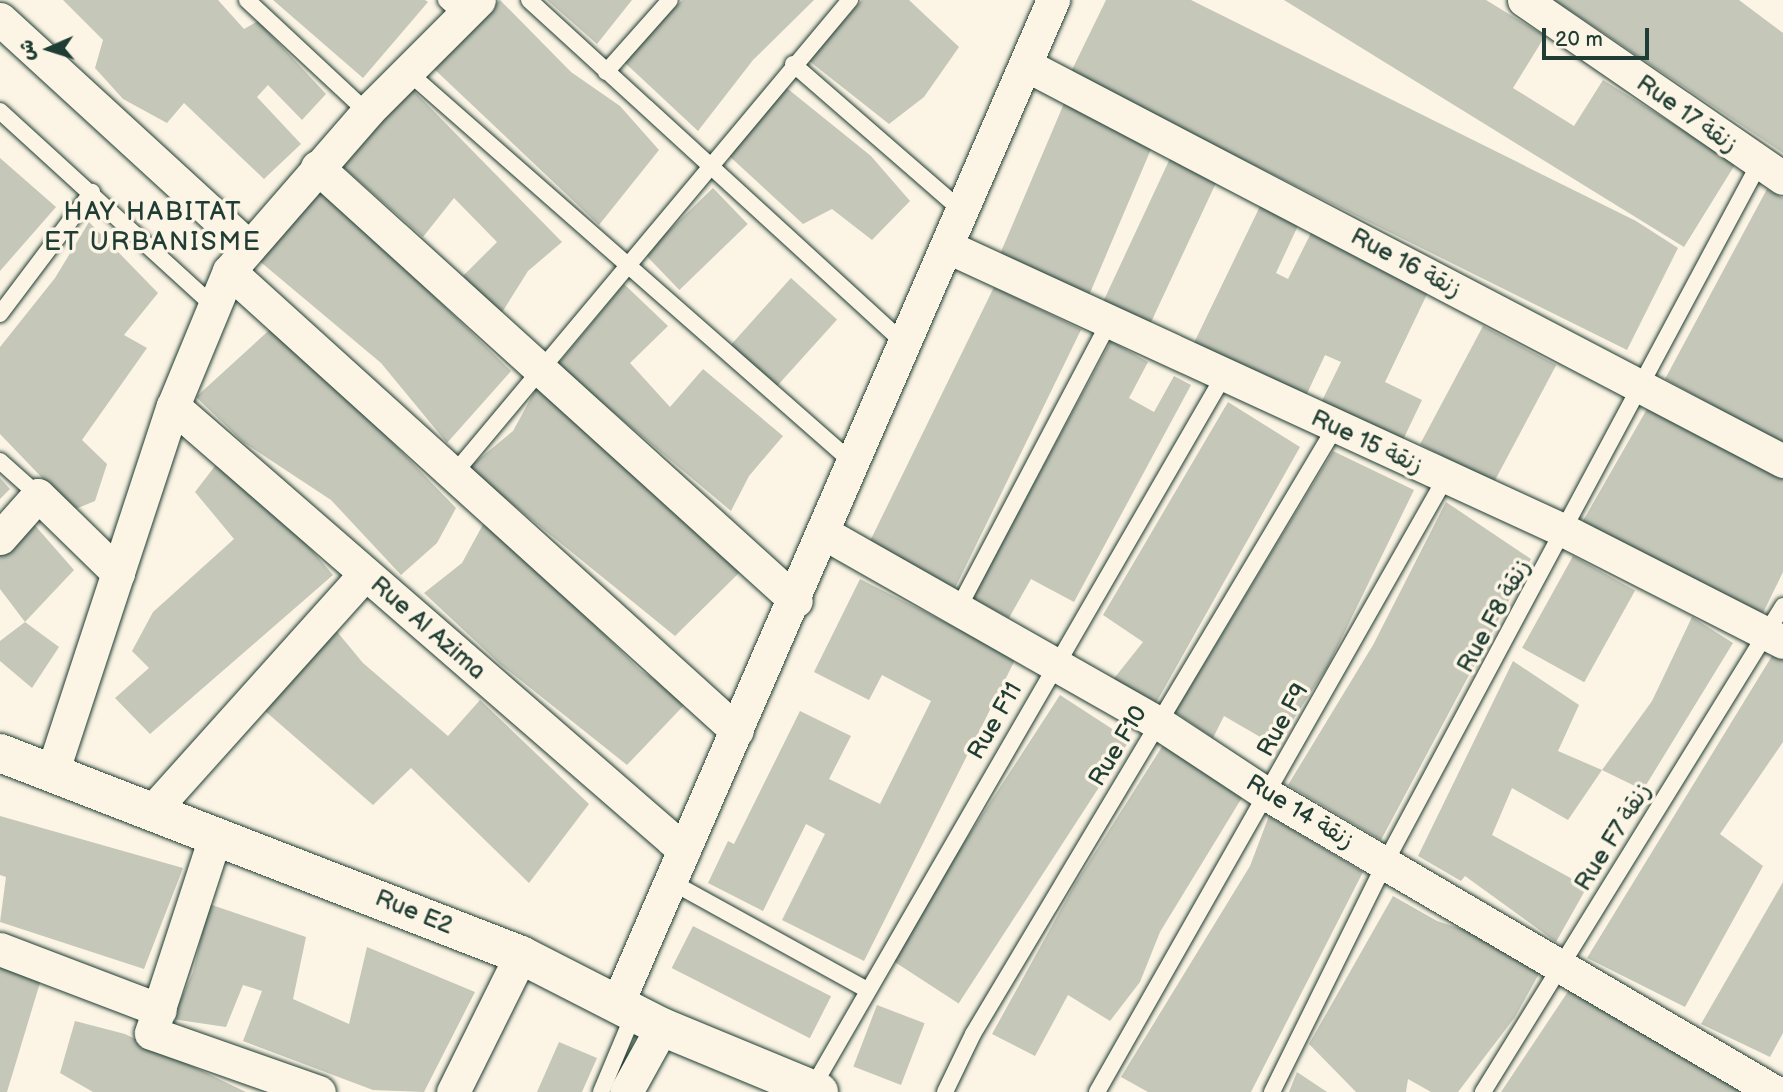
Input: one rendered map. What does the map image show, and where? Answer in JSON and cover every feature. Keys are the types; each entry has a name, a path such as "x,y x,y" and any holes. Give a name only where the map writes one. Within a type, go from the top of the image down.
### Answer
{"street":[{"path":"626,1092 638,1015 670,881 796,601 904,343 1028,66 1053,0"},
{"name":"Rue 17 زنقة","path":"1524,0 1771,171"},
{"path":"53,770 173,406 211,304 238,258 367,112 408,72 463,5"},
{"path":"0,19 238,258 457,471 737,731"},
{"name":"Rue 16 زنقة","path":"1028,66 1783,461"},
{"path":"317,167 796,601"},
{"name":"Rue 15 زنقة","path":"948,247 1223,377 1567,532 1774,638"},
{"name":"Rue Al Azima","path":"173,406 684,850"},
{"path":"0,538 38,495 118,573"},
{"name":"Rue 14 زنقة","path":"824,533 1158,723 1268,795 1561,964 1775,1092"},
{"path":"154,809 365,574"},
{"name":"Rue E2","path":"0,753 53,770 154,809 521,955 638,1015 799,1089"},
{"path":"216,834 153,1035 319,1092"},
{"path":"0,949 160,1010"},
{"path":"453,1092 521,955"}],"lane":[{"path":"247,0 367,112"},
{"path":"529,0 904,343"},
{"path":"606,72 670,0"},
{"path":"457,471 632,268 709,163 850,0"},
{"path":"793,64 963,212"},
{"path":"408,72 853,463"},
{"path":"0,111 92,192 211,304"},
{"name":"Rue F8 زنقة","path":"1272,1092 1385,863 1567,532 1641,389 1771,171"},
{"path":"0,314 92,192"},
{"path":"958,609 1109,322"},
{"name":"Rue F11","path":"799,1089 864,988 1223,377"},
{"name":"Rue F10","path":"945,1092 973,1034 1336,426"},
{"path":"0,461 38,495"},
{"name":"Rue F9","path":"1097,1092 1445,479"},
{"name":"Rue F7 زنقة","path":"1483,1092 1561,964 1774,638 1783,606"},
{"path":"670,881 864,988"},
{"path":"601,1092 638,1015"}],"building":[{"path":"63,0 218,0 244,29 258,21 326,94 302,120 268,85 257,97 301,144 264,179 184,103 167,123 123,99 95,68 103,40"},
{"path":"273,0 425,0 428,2 363,78"},
{"path":"500,0 571,72 620,106 659,150 599,225 431,66"},
{"path":"547,0 632,0 597,44"},
{"path":"682,0 814,0 753,60 698,131 623,61"},
{"path":"862,0 909,0 959,47 924,97 889,124 808,60"},
{"path":"1106,0 1191,0 1636,221 1678,248 1627,350 1070,74"},
{"path":"1284,0 1486,0 1545,36 1513,88 1574,126 1603,80 1736,163 1684,247"},
{"path":"1554,0 1739,0 1783,33 1783,153"},
{"path":"783,85 871,156 910,201 872,240 832,209 803,224 727,154"},
{"path":"411,88 562,242 528,271 501,314 463,276 497,242 454,198 423,237 343,167"},
{"path":"1065,101 1155,139 1088,297 998,258"},
{"path":"1173,152 1220,174 1148,328 1101,306"},
{"path":"0,158 56,207 0,271"},
{"path":"319,184 511,371 447,443 381,363 257,259"},
{"path":"713,188 748,224 679,290 645,254"},
{"path":"1767,189 1783,198 1783,444 1665,379"},
{"path":"1264,198 1302,217 1276,273 1288,279 1312,231 1430,288 1385,382 1422,400 1402,442 1321,403 1341,362 1325,355 1304,400 1192,347"},
{"path":"89,222 158,293 124,335 147,348 82,440 107,464 95,501 73,510 0,434 0,347 55,278"},
{"path":"791,278 837,319 776,387 730,346"},
{"path":"624,284 668,326 630,363 670,407 703,369 783,436 749,476 731,511 557,365"},
{"path":"994,287 1081,330 955,588 868,546"},
{"path":"277,323 456,508 437,543 401,575 331,500 243,442 196,397"},
{"path":"1483,326 1556,365 1493,483 1420,444"},
{"path":"1111,341 1148,362 1129,398 1154,412 1174,376 1191,385 1074,602 1031,579 1009,618 972,598"},
{"path":"538,385 741,571 675,636 468,468 513,431"},
{"path":"1228,402 1300,447 1152,710 1112,681 1143,642 1103,615"},
{"path":"1647,409 1783,479 1783,572 1761,617 1580,526"},
{"path":"1333,451 1414,490 1328,666 1276,746 1224,716 1213,738 1175,712"},
{"path":"218,462 299,535 333,575 150,734 115,698 149,668 132,651 153,612 234,539 195,492"},
{"path":"0,478 10,489 0,499"},
{"path":"1446,502 1531,559 1381,840 1288,785 1373,645"},
{"path":"25,514 74,570 25,622 0,589 0,544"},
{"path":"487,517 640,670 688,701 627,765 500,664 424,593 462,563"},
{"path":"1573,556 1635,590 1584,682 1522,648"},
{"path":"860,579 1016,658 864,961 782,920 825,834 806,824 763,911 708,883 728,841 734,844 800,711 851,736 829,779 880,804 931,701 882,675 869,700 814,672"},
{"path":"1692,617 1733,643 1643,790 1602,770 1652,701"},
{"path":"25,622 59,647 32,688 0,661 0,641"},
{"path":"334,628 363,663 448,736 480,700 589,804 529,883 411,768 373,805 257,704"},
{"path":"1775,651 1783,655 1783,742 1720,834 1763,866 1685,1007 1587,958"},
{"path":"1513,661 1579,705 1558,751 1602,770 1568,820 1512,788 1492,835 1587,887 1556,942 1465,876 1461,881 1418,856"},
{"path":"1060,695 1130,740 959,1004 889,958"},
{"path":"1165,742 1243,796 1160,932 1140,982 1110,1021 1068,995 1035,1056 992,1034 1075,884"},
{"path":"0,816 183,868 144,969 0,922 6,877 0,875"},
{"path":"1269,816 1363,872 1251,1092 1148,1092 1121,1077 1250,866"},
{"path":"1783,882 1783,1033 1770,1057 1701,1024"},
{"path":"1393,896 1437,921 1496,940 1540,972 1515,1017 1458,1092 1431,1092 1408,1079 1406,1092 1356,1092 1309,1044"},
{"path":"209,904 306,937 293,999 349,1024 367,947 475,992 424,1092 373,1090 243,1041 262,991 243,985 226,1027 172,1019 193,972"},
{"path":"693,926 831,996 810,1038 672,968"},
{"path":"0,963 42,976 7,1092 0,1092"},
{"path":"1571,987 1753,1092 1501,1092"},
{"path":"877,1005 925,1023 901,1085 853,1067"},
{"path":"75,1021 125,1034 246,1092 93,1092 60,1073"},
{"path":"559,1042 597,1058 582,1092 537,1092"},
{"path":"1297,1072 1327,1092 1289,1092"}],"district":[{"name":"HAY HABITAT ET URBANISME","path":"153,228"}]}
